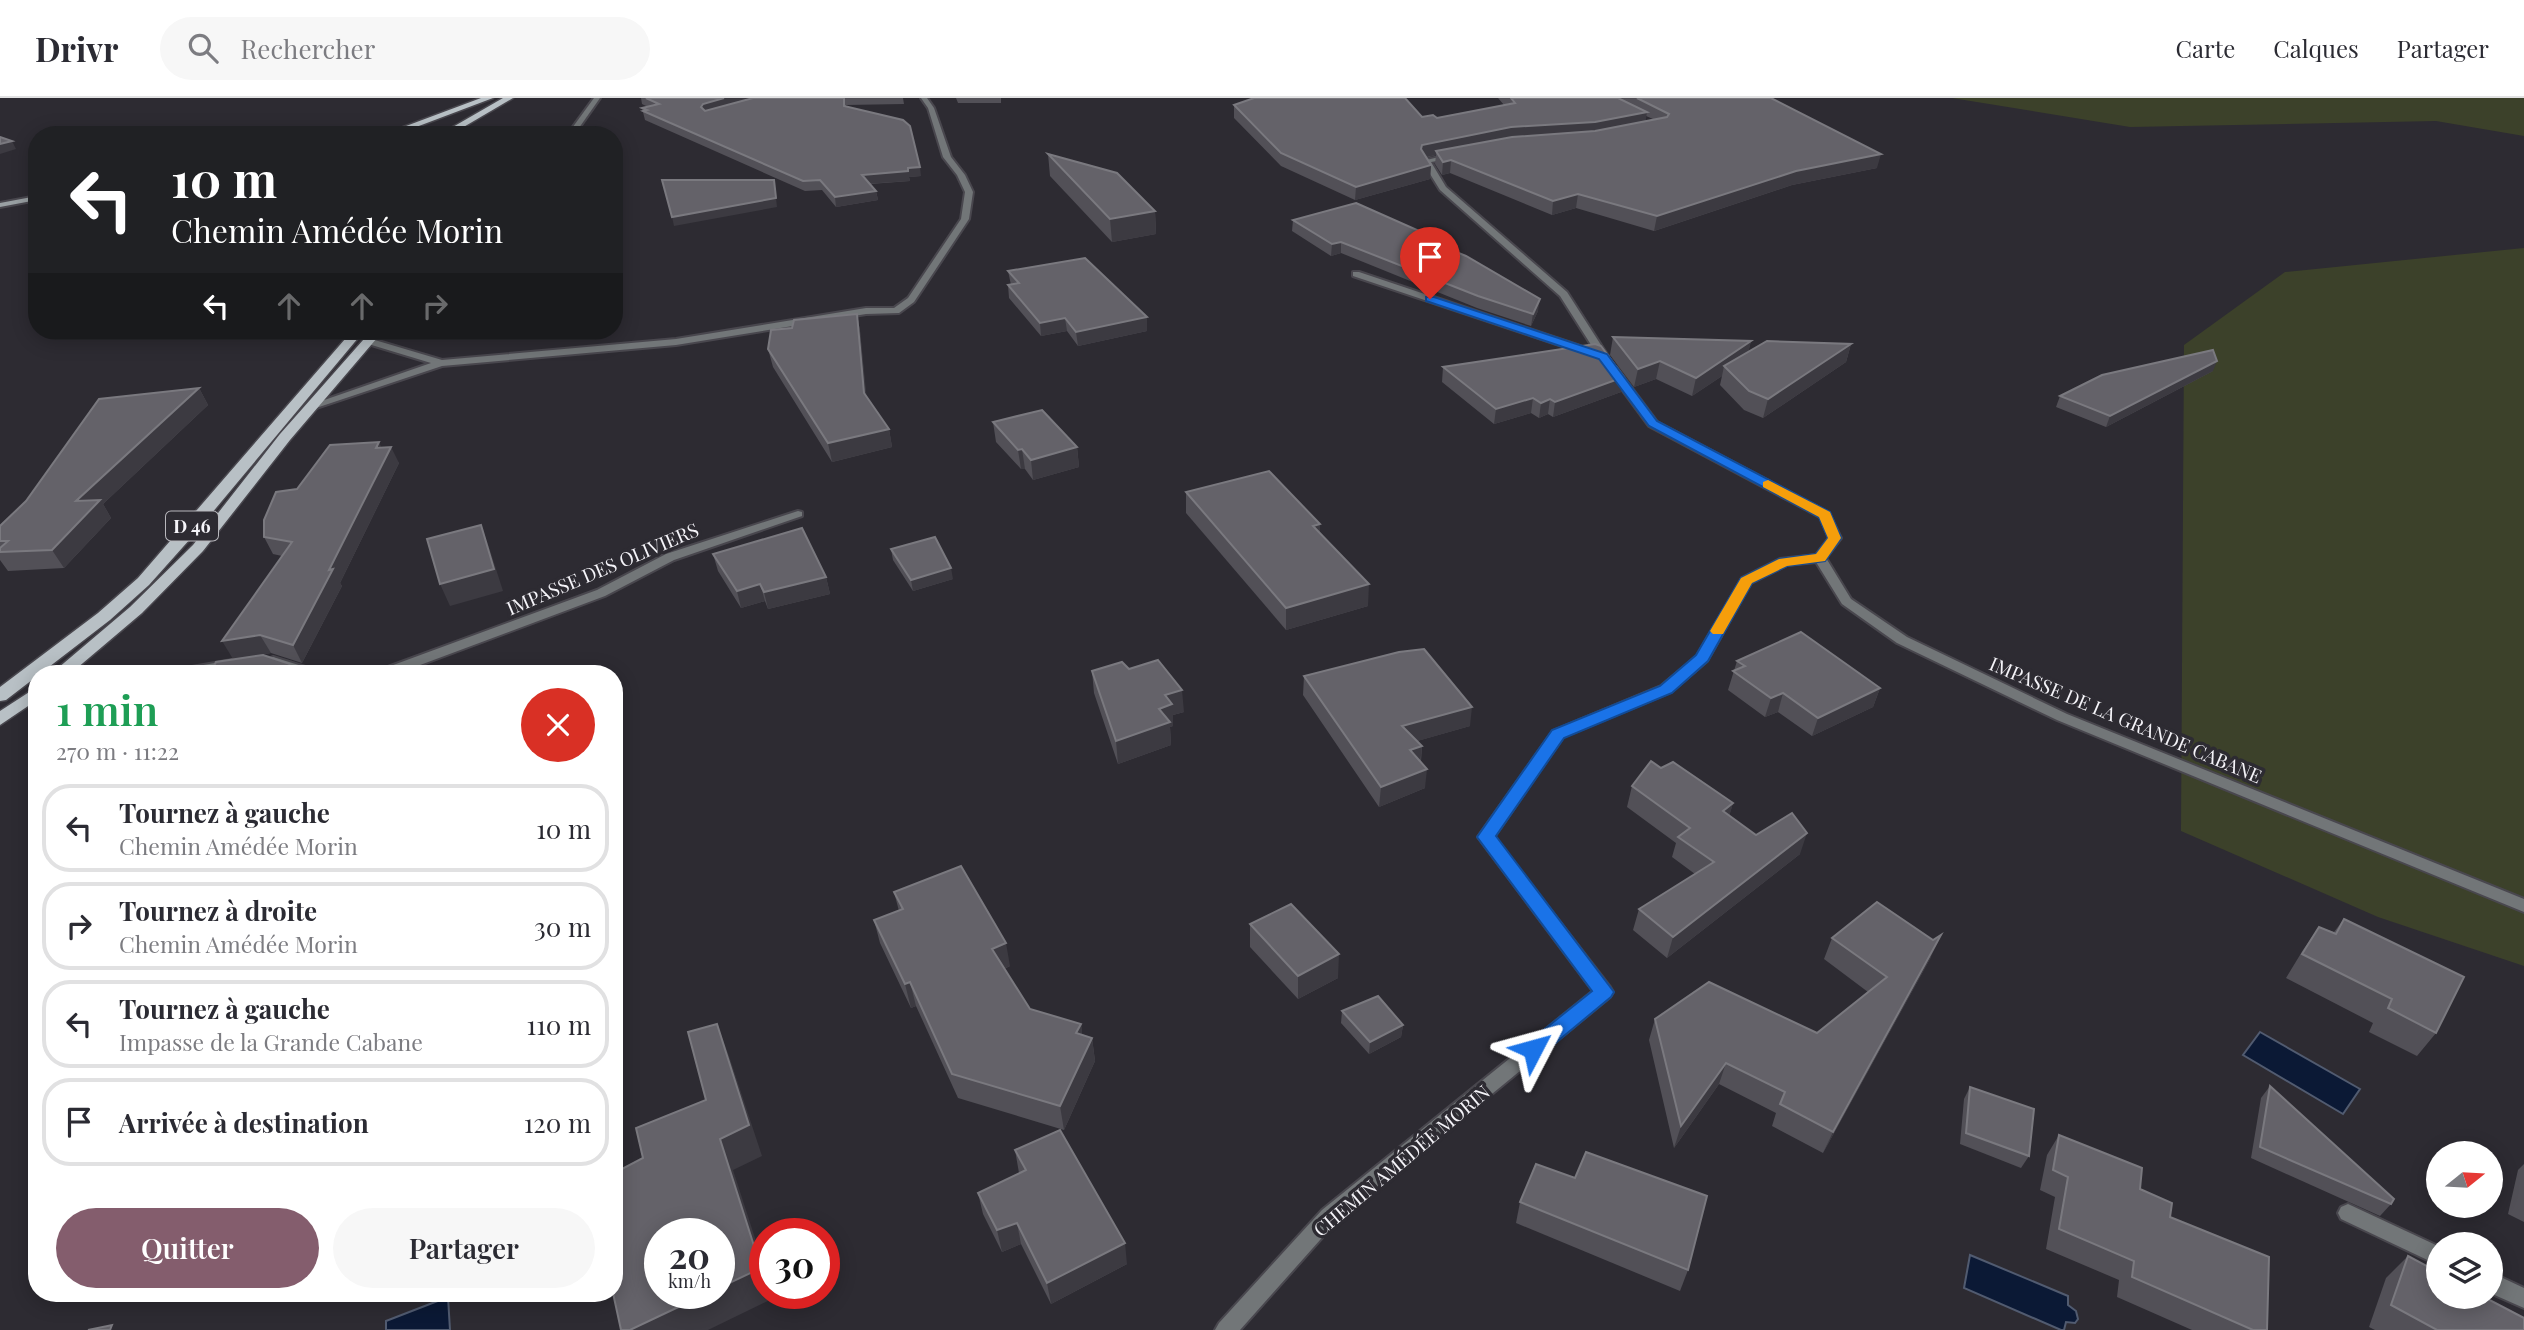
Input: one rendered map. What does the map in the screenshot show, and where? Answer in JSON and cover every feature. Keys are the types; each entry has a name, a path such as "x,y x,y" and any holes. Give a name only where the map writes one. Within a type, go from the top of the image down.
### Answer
{"main road":[{"path":"411,126 489,98"},
{"path":"459,126 509,98"},
{"path":"0,205 28,200"},
{"name":"D 46","path":"40,665 110,610 159,564 306,389 361,340"},
{"name":"D 46","path":"70,665 136,610 198,548 363,340"},
{"name":"D 46","path":"0,696 28,674"},
{"path":"0,719 28,700"}],"street":[{"path":"577,126 597,98"},
{"path":"312,406 441,363 676,342 866,312 896,312 911,300 965,219 968,192 961,175 947,157 931,107 925,98"},
{"path":"1462,155 1426,161 1443,188 1564,294 1603,356 1653,424 1825,514 1835,538 1820,558"},
{"path":"1356,274 1603,356"},
{"path":"383,340 441,363"},
{"name":"IMPASSE DES OLIVIERS","path":"406,665 601,593 670,556 798,514"},
{"name":"IMPASSE DE LA GRANDE CABANE","path":"1820,558 1846,601 1902,640 2062,717 2524,906"},
{"name":"CHEMIN AMÉDÉE MORIN","path":"1226,1330 1329,1216 1604,992 1486,837 1558,734 1666,689 1702,658 1746,581 1784,562 1820,558"},
{"path":"233,665 271,660 286,665"},
{"path":"2348,1213 2426,1250"},
{"path":"2503,1288 2524,1298"}],"green space":[{"path":"1952,98 2524,98 2524,136 2436,121 2130,127"},
{"path":"2524,248 2524,966 2378,917 2181,831 2184,345 2285,272"}],"water":[{"path":"2260,1032 2360,1089 2343,1114 2243,1055"},
{"path":"1970,1255 2068,1296 2068,1305 2076,1311 2078,1319 2075,1323 2066,1322 2064,1330 2061,1330 1964,1288"},
{"path":"435,1302 448,1302 450,1330 386,1330 386,1321"}],"building":[{"path":"646,98 724,98 703,104 701,107 705,111 753,98 844,98 844,106 903,120 910,126 920,167 908,168 908,171 862,175 876,191 835,197 820,180 803,181 643,111 647,110 642,108 659,104"},
{"path":"1254,98 1405,98 1422,117 1433,115 1437,118 1515,103 1511,98 1618,98 1647,112 1595,122 1511,127 1422,145 1421,149 1431,165 1356,187 1281,153 1234,105"},
{"path":"1637,98 1771,98 1881,154 1796,171 1657,216 1578,194 1553,201 1451,160 1443,162 1436,151 1512,137 1595,131 1667,117 1669,114"},
{"path":"0,137 12,141 0,144"},
{"path":"1048,154 1117,173 1155,211 1110,219"},
{"path":"662,180 774,180 776,198 672,217"},
{"path":"1356,203 1426,234 1419,237 1466,256 1540,299 1533,314 1478,296 1341,242 1332,244 1293,220"},
{"path":"1085,258 1147,317 1076,332 1065,318 1040,323 1008,285 1019,283 1008,271"},
{"path":"857,314 864,393 889,429 828,443 768,349 771,330 792,328 794,320"},
{"path":"1613,337 1751,341 1696,378 1660,361 1638,369"},
{"path":"1767,341 1851,344 1768,399 1749,391 1724,366"},
{"path":"1595,344 1601,346 1624,377 1555,402 1550,399 1541,403 1533,398 1496,409 1443,367"},
{"path":"2213,350 2217,361 2110,416 2060,396 2102,375"},
{"path":"199,388 76,501 100,500 52,550 0,552 0,548 8,541 0,541 0,526 26,501 99,399"},
{"path":"1042,410 1077,447 1031,460 1022,449 1018,450 993,422"},
{"path":"379,442 376,448 391,447 329,570 333,569 293,645 260,635 222,641 292,542 264,537 264,520 276,492 297,489 330,445"},
{"path":"1269,471 1320,524 1313,526 1369,584 1286,608 1186,492"},
{"path":"481,525 494,569 440,584 427,539"},
{"path":"802,528 826,577 764,592 760,584 737,591 713,554"},
{"path":"935,537 951,568 911,580 891,549"},
{"path":"1801,632 1880,688 1818,718 1783,693 1771,698 1733,671 1745,666 1737,661"},
{"path":"1424,649 1472,707 1402,726 1422,746 1410,750 1427,769 1381,787 1304,676 1399,652"},
{"path":"263,655 290,664 214,665 216,662"},
{"path":"1158,660 1182,690 1165,695 1172,704 1159,709 1170,722 1116,741 1092,671 1122,662 1129,669"},
{"path":"1651,761 1661,768 1673,762 1733,803 1723,811 1756,835 1792,813 1807,833 1673,937 1639,909 1714,862 1678,837 1690,828 1632,786"},
{"path":"961,866 1006,943 992,949 1030,1009 1081,1024 1076,1033 1092,1038 1060,1106 952,1074 910,982 905,984 874,920 903,909 894,892"},
{"path":"1877,902 1933,940 1941,935 1833,1132 1780,1104 1785,1092 1726,1063 1681,1126 1655,1019 1709,982 1817,1033 1887,977 1832,938"},
{"path":"1291,904 1339,954 1298,976 1250,924"},
{"path":"2344,919 2464,977 2436,1033 2388,1008 2392,999 2302,954 2319,927 2336,934"},
{"path":"1378,996 1403,1025 1370,1042 1342,1011"},
{"path":"717,1024 749,1125 720,1139 749,1230 749,1274 735,1280 735,1218 644,1218 644,1309 674,1309 630,1330 621,1330 615,1302 623,1302 623,1168 643,1158 636,1128 706,1100 688,1032"},
{"path":"2270,1086 2394,1199 2391,1204 2260,1147"},
{"path":"1970,1087 2034,1109 2029,1156 1966,1133"},
{"path":"1060,1130 1125,1243 1047,1283 1017,1223 997,1230 978,1193 1026,1170 1015,1150"},
{"path":"2059,1135 2142,1168 2140,1189 2172,1203 2170,1217 2269,1257 2267,1330 2253,1330 2132,1277 2134,1261 2059,1229 2068,1177 2053,1170"},
{"path":"1586,1152 1707,1196 1688,1270 1520,1202 1536,1164 1575,1178"},
{"path":"2408,1256 2426,1266 2426,1309 2503,1307 2524,1318 2524,1330 2437,1330 2391,1305"},
{"path":"112,1325 110,1330 88,1330"}],"slow traffic":[{"path":"1718,631 1746,581 1784,562 1820,558 1835,538 1825,514 1768,484"}],"route":[{"path":"1430,299 1603,356 1653,424 1825,514 1835,538 1820,558 1784,562 1746,581 1702,658 1666,689 1558,734 1486,837 1604,992 1533,1049"}]}
